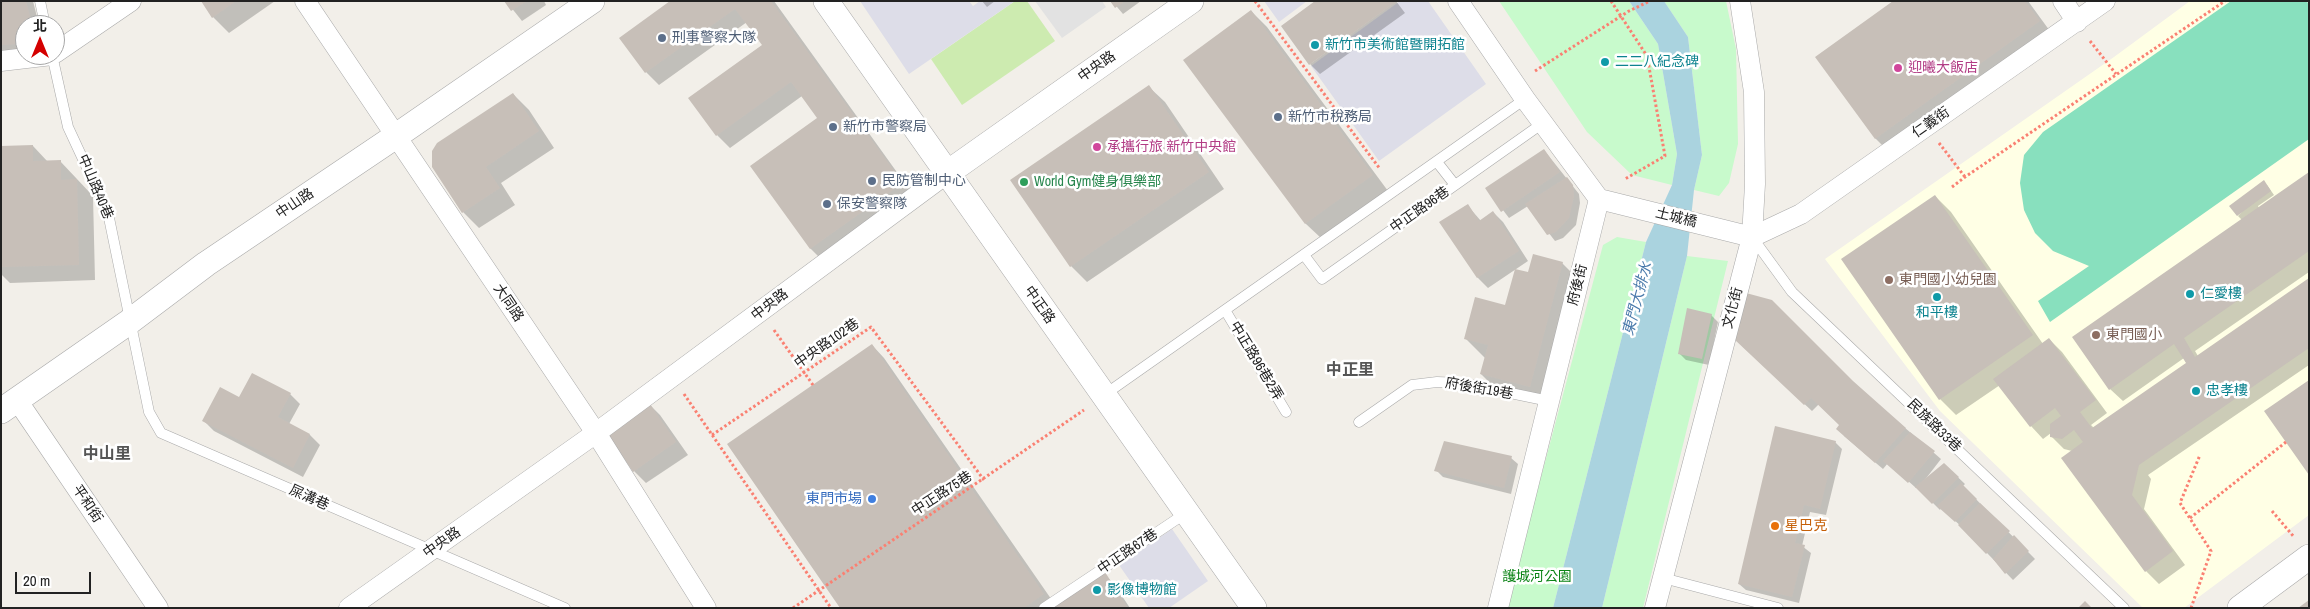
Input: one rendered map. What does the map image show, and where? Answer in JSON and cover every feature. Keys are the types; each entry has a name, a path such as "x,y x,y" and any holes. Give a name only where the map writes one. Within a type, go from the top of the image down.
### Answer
{"street":[{"path":"65,47 131,1"},
{"name":"大同路","path":"305,1 596,433 706,608"},
{"name":"中山路","path":"9,406 129,322 206,264 592,1"},
{"name":"中正路","path":"826,1 946,174 1254,608"},
{"name":"中央路","path":"348,608 596,433 946,174 1191,1"},
{"path":"1458,1 1543,123 1599,199"},
{"name":"文化街","path":"1655,608 1752,237 1755,184 1754,92 1740,1"},
{"path":"2063,1 2077,22"},
{"name":"仁義街","path":"1752,237 1801,214 2106,1"},
{"path":"1,61 15,59"},
{"name":"土城橋","path":"1599,199 1752,237"},
{"name":"府後街","path":"1498,608 1599,199"},
{"name":"平和街","path":"9,406 158,608"},
{"path":"2240,608 2302,548"}],"lane":[{"path":"40,1 44,15"},
{"name":"中山路40巷","path":"55,65 68,127 108,213 129,322"},
{"path":"1103,396 1526,99"},
{"name":"中正路96巷","path":"1304,255 1322,279 1543,123"},
{"path":"1437,162 1455,186"},
{"name":"民族路33巷","path":"1752,237 1792,292 2124,608"},
{"name":"中正路96巷2弄","path":"1225,310 1286,412"},
{"name":"屎溝巷","path":"129,322 149,412 161,433 564,608"},
{"name":"府後街19巷","path":"1359,422 1412,385 1437,382 1462,383 1549,401"},
{"name":"中正路67巷","path":"1044,608 1186,513"},
{"path":"1663,578 1778,608"}],"path":[{"path":"1255,1 1380,169"},
{"path":"1611,1 1647,56 1665,156 1625,179"},
{"path":"1535,71 1629,10 1650,1"},
{"path":"1952,187 2225,1"},
{"path":"2077,22 2116,74"},
{"path":"1926,127 1965,177"},
{"path":"761,311 813,384"},
{"name":"中央路102巷","path":"712,435 805,374 871,327 984,480"},
{"path":"672,376 831,608"},
{"name":"中正路75巷","path":"793,608 984,480 1103,396"},
{"path":"2190,518 2286,442"},
{"path":"2191,608 2211,551 2180,503 2200,455"},
{"path":"2272,511 2302,548"}],"shaded area":[{"path":"860,1 969,1 973,6 980,1 1015,1 909,74"},
{"path":"1035,1 1102,1 1106,7 1062,38"},
{"path":"1264,1 1307,1 1279,22"},
{"path":"1400,1 1428,1 1486,84 1379,161 1311,66"},
{"name":"東門國小","path":"2190,1 2309,1 2309,515 2184,608 2143,608 1940,411 1825,259 2114,57"},
{"path":"1172,529 1208,581 1169,608 1149,608 1119,565"}],"green space":[{"path":"1015,1 1027,1 1055,41 962,105 931,59"},
{"path":"1499,1 1629,1 1658,44 1677,154 1672,185 1632,175 1587,132"},
{"path":"1664,1 1726,1 1736,49 1738,144 1729,183 1719,196 1694,190 1702,155 1688,37"},
{"path":"2231,1 2304,1 2309,3 2309,139 2050,322 2038,301 2089,266 2053,251 2035,233 2024,210 2020,183 2024,155 2043,132"},
{"name":"護城河公園","path":"1617,237 1646,242 1553,608 1506,608 1603,245"},
{"name":"護城河公園","path":"1687,256 1728,261 1643,608 1602,608"}],"water":[{"name":"東門大排水","path":"1629,1 1664,1 1688,37 1702,155 1694,190 1687,256 1602,608 1553,608 1646,242 1672,185 1677,154 1658,44"}],"building":[{"path":"1,1 26,1 30,15 15,15 15,44 1,45"},
{"path":"201,1 236,1 212,18"},
{"path":"504,1 527,1 511,11"},
{"name":"新竹市警察局","path":"670,1 771,1 903,183 810,249 750,166 817,118 791,82 716,136 688,98 762,45 735,9 645,73 619,38"},
{"path":"1110,1 1125,1 1115,8"},
{"name":"新竹市美術館暨開拓館","path":"1315,1 1397,1 1309,65 1281,26"},
{"name":"迎曦大飯店","path":"1893,1 2025,1 2040,21 1875,139 1815,57"},
{"name":"新竹市稅務局","path":"1251,10 1373,175 1305,224 1183,60"},
{"path":"1149,85 1209,172 1070,267 1010,180"},
{"path":"513,93 539,131 486,167 500,188 462,213 432,167 432,151 437,143"},
{"path":"33,145 33,161 61,160 61,180 77,179 79,265 1,267 1,146"},
{"path":"1544,149 1560,172 1501,212 1485,188"},
{"path":"2309,172 2309,251 2184,338 2195,357 2309,278 2309,348 2139,465 2132,495 2173,551 2145,572 2061,458 2083,442 2074,430 2062,439 2050,437 2050,424 2061,416 2055,408 2030,427 1993,379 2049,338 2096,400 2080,412 2092,428 2186,363 2174,344 2109,390 2072,337"},
{"path":"1567,177 1573,185 1574,196 1569,218 1556,232 1547,235 1525,204"},
{"path":"2264,180 2271,191 2237,216 2229,206"},
{"name":"和平樓","path":"1935,195 2033,335 1939,400 1841,259"},
{"path":"1468,204 1479,221 1493,211 1519,251 1477,278 1439,222"},
{"path":"1533,254 1563,262 1530,387 1480,374 1488,345 1464,339 1475,297 1505,305 1515,269 1528,272"},
{"path":"1746,293 1772,300 1853,381 1906,428 1875,463 1836,429 1839,425 1811,398 1804,405 1734,339"},
{"path":"1687,308 1712,314 1702,359 1678,354"},
{"name":"東門市場","path":"872,344 1044,594 1024,608 840,608 727,444"},
{"path":"252,373 291,393 278,417 310,434 293,468 202,421 220,387 239,397"},
{"path":"2309,380 2309,475 2264,411"},
{"path":"648,401 676,442 633,472 606,432"},
{"name":"星巴克","path":"1775,426 1836,441 1820,509 1804,505 1795,543 1805,545 1792,597 1738,584"},
{"path":"1910,432 1935,451 1908,483 1883,461"},
{"path":"1444,441 1512,456 1504,488 1434,471"},
{"path":"1944,463 1959,477 1932,504 1915,487"},
{"path":"1961,483 1977,499 1955,522 1937,506"},
{"path":"1980,503 2010,531 1986,554 1958,525"},
{"path":"2014,535 2029,551 2005,574 1993,559"},
{"name":"影像博物館","path":"1105,572 1128,608 1051,608"},
{"path":"2309,600 2309,608 2298,608"},
{"path":"2085,601 2092,608 2078,608"}],"place":[{"name":"刑事警察大隊","path":"662,38"},
{"name":"新竹市美術館暨開拓館","path":"1315,45"},
{"name":"二二八紀念碑","path":"1605,62"},
{"name":"迎曦大飯店","path":"1898,68"},
{"name":"新竹市稅務局","path":"1278,117"},
{"name":"新竹市警察局","path":"833,127"},
{"name":"承攜行旅 新竹中央館","path":"1097,147"},
{"name":"民防管制中心","path":"872,181"},
{"name":"World Gym健身俱樂部","path":"1024,182"},
{"name":"保安警察隊","path":"827,204"},
{"name":"東門國小幼兒園","path":"1889,280"},
{"name":"仁愛樓","path":"2190,294"},
{"name":"和平樓","path":"1937,297"},
{"name":"東門國小","path":"2096,335"},
{"name":"忠孝樓","path":"2196,391"},
{"name":"東門市場","path":"872,499"},
{"name":"星巴克","path":"1775,526"},
{"name":"影像博物館","path":"1097,590"}],"district":[{"name":"中正里","path":"1350,371"},
{"name":"中山里","path":"107,455"}]}
